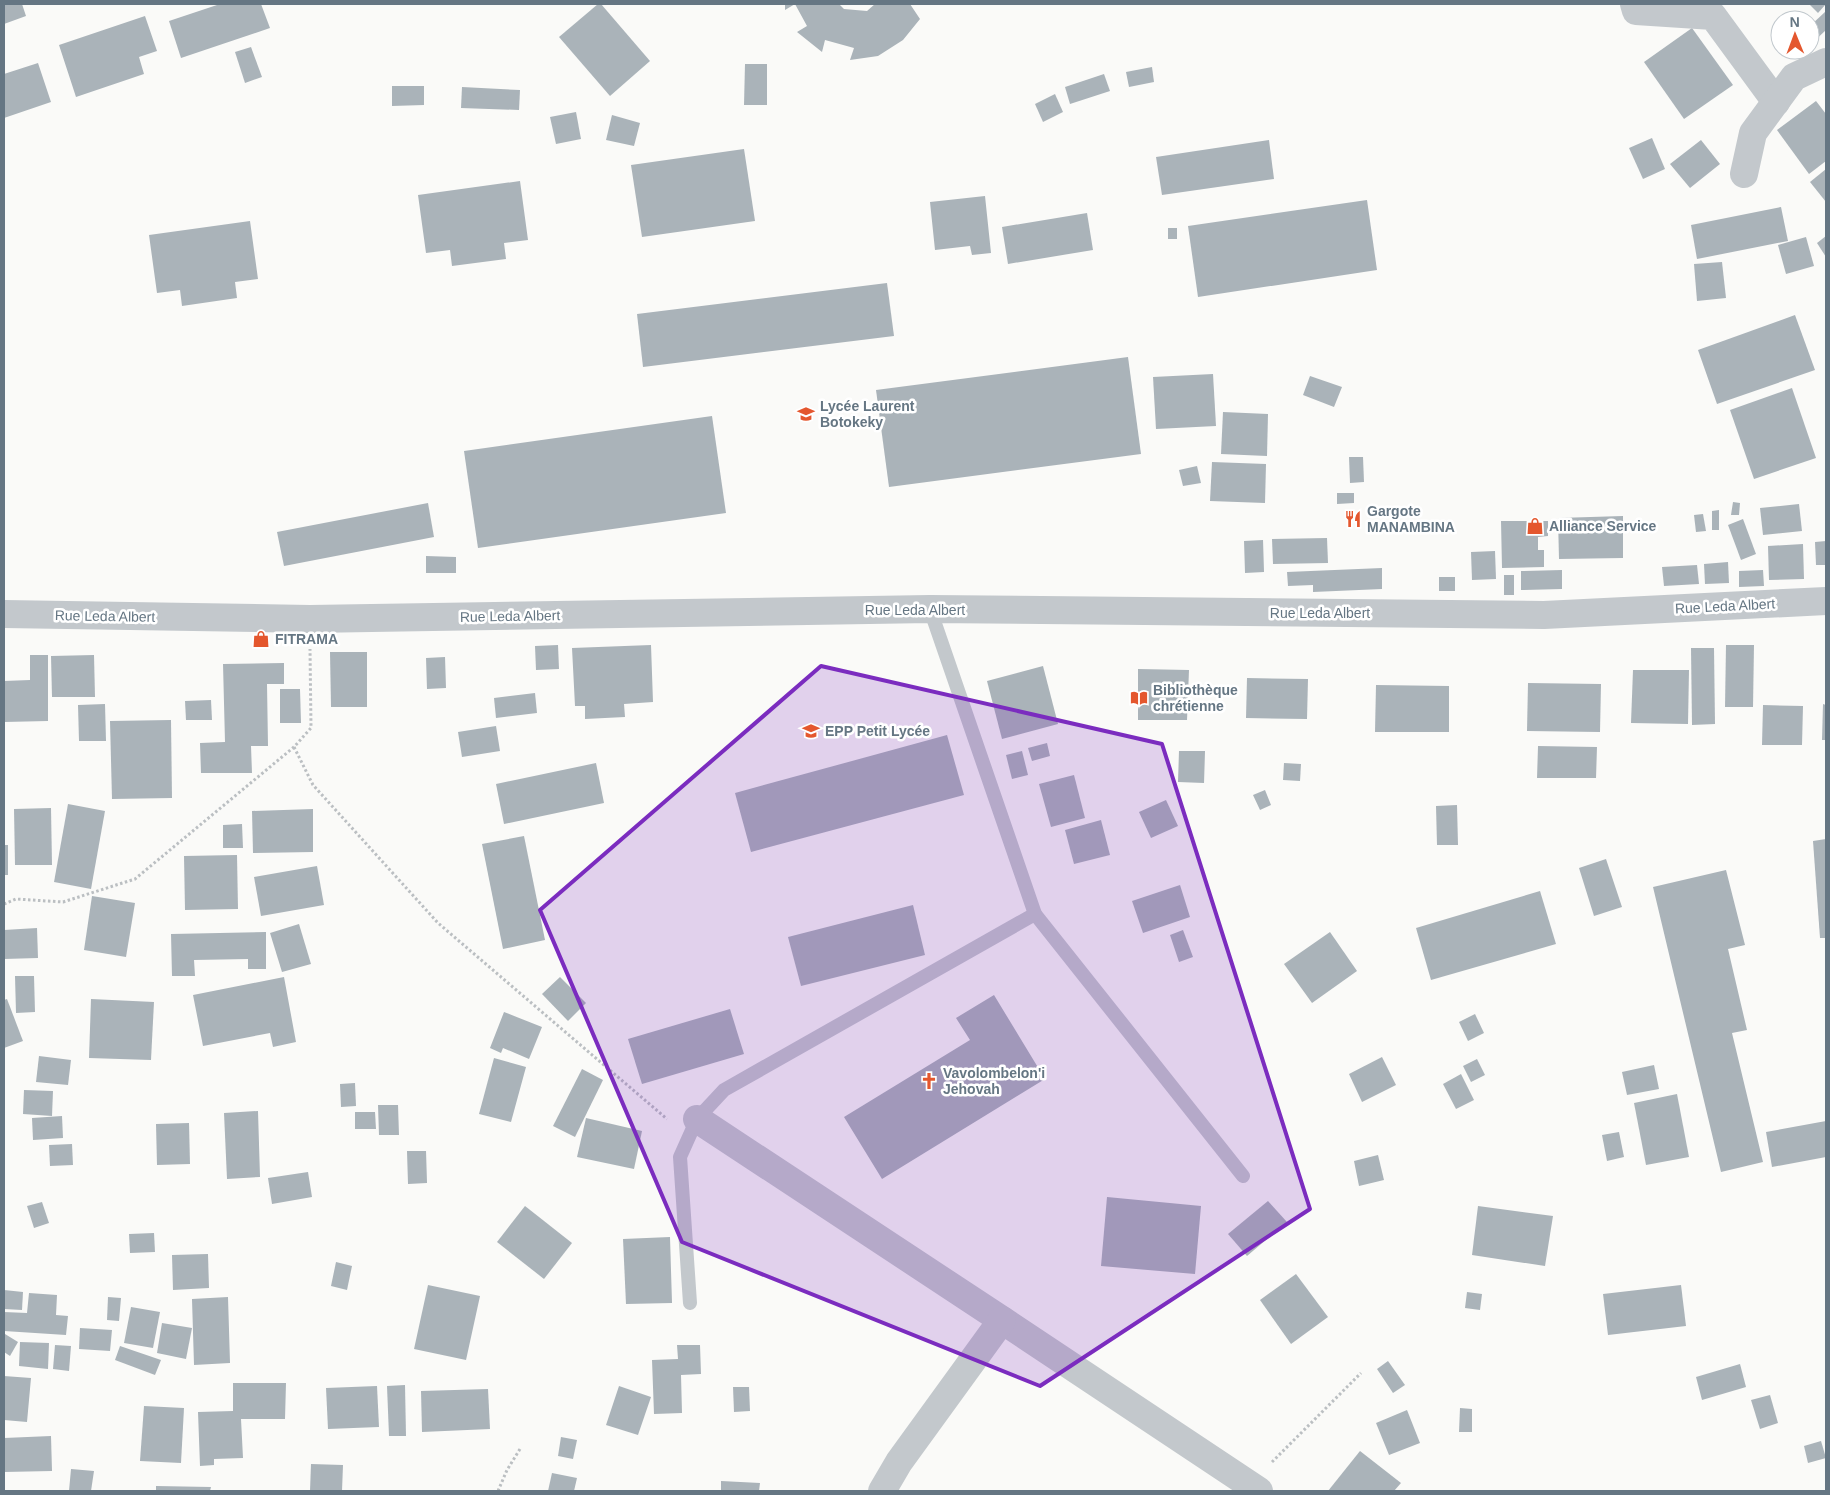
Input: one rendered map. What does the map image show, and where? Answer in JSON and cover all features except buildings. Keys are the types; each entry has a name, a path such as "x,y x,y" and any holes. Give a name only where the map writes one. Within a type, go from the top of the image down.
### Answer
{"street":[{"path":"1634,4 1636,11 1713,16 1776,102"},
{"path":"1744,174 1753,134 1794,77 1826,62"},
{"name":"Rue Leda Albert","path":"4,614 310,619 930,610 1544,615 1826,601"},
{"path":"693,1128 1002,1320 1253,1488"},
{"path":"882,1491 899,1462 1002,1320"}],"lane":[{"path":"930,610 1035,914 1243,1176"},
{"path":"690,1303 680,1157 693,1128 724,1090 1035,914"}],"path":[{"path":"4,904 16,899 63,902 135,879 294,746 311,728 310,619"},
{"path":"294,746 313,785 438,923 693,1128"},
{"path":"1253,1488 1361,1373"},
{"path":"498,1491 507,1470 520,1449"}],"highlighted area":[{"path":"821,666 1162,744 1310,1209 1040,1386 682,1242 540,910"}],"place":[{"name":"Lycée Laurent Botokeky","path":"806,414"},
{"name":"Gargote MANAMBINA","path":"1353,519"},
{"name":"Alliance Service","path":"1535,526"},
{"name":"FITRAMA","path":"261,639"},
{"name":"Bibliothèque chrétienne","path":"1139,698"},
{"name":"EPP Petit Lycée","path":"811,731"},
{"name":"Vavolombelon'i Jehovah","path":"929,1081"}]}
